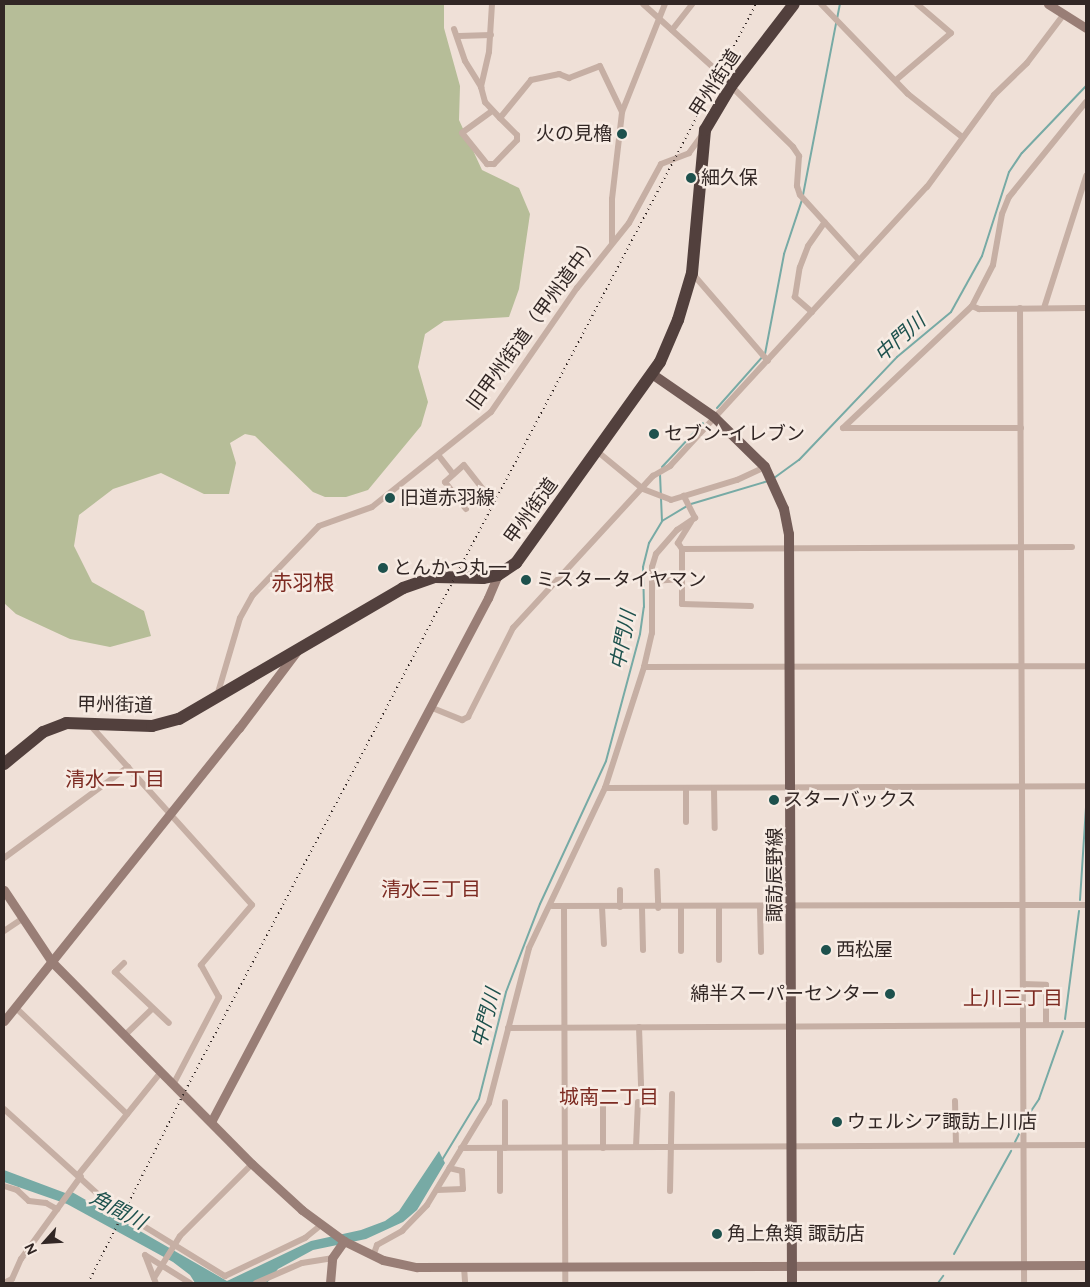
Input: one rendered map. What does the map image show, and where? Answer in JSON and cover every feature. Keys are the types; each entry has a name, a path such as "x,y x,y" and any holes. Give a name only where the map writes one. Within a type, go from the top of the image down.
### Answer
{"highway":[{"name":"甲州街道","path":"4,764 36,737 56,726 88,722 165,724 420,581 435,577 483,578 498,575 516,563 598,452 652,374 678,320 692,273 706,130 731,86 794,4"}],"main road":[{"name":"諏訪辰野線","path":"652,374 714,417 765,469 784,508 790,548 794,1027 794,1267 792,1283"}],"street":[{"path":"492,4 491,35 482,87 485,102 517,135 517,140 494,164 487,164 462,133 492,111"},
{"path":"643,4 716,68"},
{"name":"旧甲州街道（甲州道中）","path":"217,696 246,607 307,537 328,521 372,506 439,456 490,412 612,242 612,200 622,112 665,4"},
{"path":"672,30 692,4"},
{"path":"821,4 896,80 962,137"},
{"path":"896,80 951,32 917,4"},
{"path":"430,707 462,720 468,717 513,628 657,474 666,468 714,417 765,359 812,312 927,187 1057,7 1086,28"},
{"path":"454,29 459,36 465,61 482,87"},
{"path":"459,36 491,35"},
{"path":"500,118 530,80 559,74 569,78 600,66 622,112"},
{"path":"731,86 799,156 797,186 800,195 859,260"},
{"path":"1021,428 843,428 972,306 993,265 1002,214 1009,197 1086,102"},
{"path":"612,242 629,223 662,164 689,153 706,130"},
{"path":"1044,308 1086,176"},
{"path":"812,312 795,298 805,253 824,222"},
{"path":"692,273 765,359"},
{"path":"972,306 1086,308"},
{"path":"1020,308 1024,1283"},
{"path":"598,452 643,489 654,495 671,500 737,480 765,469"},
{"path":"439,456 454,474"},
{"path":"466,509 445,482 464,465 486,494"},
{"path":"684,497 692,518"},
{"path":"692,518 678,543 682,549 682,604 751,606"},
{"path":"373,1256 377,1246 407,1226 437,1190 489,1104 529,948 552,906 605,788 644,668 652,633 653,581 656,554 677,530 692,518"},
{"path":"682,549 1072,547"},
{"path":"211,1122 498,575"},
{"path":"653,581 682,579"},
{"path":"4,1021 170,814 298,649"},
{"path":"644,668 1086,666"},
{"path":"88,722 252,905 201,965 220,997 173,1085"},
{"path":"4,858 128,767"},
{"path":"605,788 1086,786"},
{"path":"714,788 715,828"},
{"path":"686,789 686,822"},
{"path":"657,871 658,908"},
{"path":"4,890 52,962 252,1164 321,1224 344,1241 373,1256 417,1267 1086,1265"},
{"path":"620,890 620,908"},
{"path":"552,906 719,908 1086,905"},
{"path":"564,907 565,1283"},
{"path":"602,907 604,944"},
{"path":"760,907 760,952"},
{"path":"642,908 643,950"},
{"path":"681,908 681,951"},
{"path":"719,908 719,960"},
{"path":"4,932 23,918"},
{"path":"124,964 114,972 169,1023"},
{"path":"1024,984 1046,985 1046,1025"},
{"path":"15,1007 127,1114"},
{"path":"124,1036 152,1009"},
{"path":"508,1028 1086,1025"},
{"path":"639,1028 641,1085"},
{"path":"6,1282 80,1175 161,1072"},
{"path":"670,1191 672,1094"},
{"path":"954,1101 956,1145"},
{"path":"500,1191 505,1102"},
{"path":"636,1147 638,1102"},
{"path":"603,1105 603,1148"},
{"path":"4,1109 80,1175 111,1206 228,1276 305,1238 321,1224"},
{"path":"461,1148 1086,1145"},
{"path":"155,1281 175,1244 201,1213 252,1164"},
{"path":"437,1190 463,1189 462,1171 449,1168"},
{"path":"4,1186 16,1190 29,1201 46,1203 58,1208"},
{"path":"330,1283 332,1258 344,1241"},
{"path":"155,1281 145,1255 190,1283"},
{"path":"256,1283 271,1279 302,1263 332,1258"},
{"path":"464,1267 465,1283"}],"green space":[{"path":"4,4 444,4 444,28 460,86 459,120 482,170 519,188 530,214 519,289 509,317 444,321 425,334 418,367 428,402 421,426 368,490 346,497 325,497 313,492 255,436 245,434 230,443 236,463 229,494 204,494 161,473 113,489 79,515 74,546 92,582 144,611 151,636 110,647 70,639 16,614 4,603"}],"water":[{"path":"439,1151 445,1163 417,1210 403,1222 366,1239 313,1250 278,1269 267,1283 195,1283 190,1275 173,1262 67,1204 4,1182 4,1170 68,1194 72,1192 227,1281 311,1241 361,1230 385,1221 399,1211"}],"waterway":[{"path":"837,19 840,4"},
{"path":"803,195 836,23"},
{"name":"中門川","path":"774,478 799,460 897,357 951,312 982,256 1009,172 1022,153 1086,86"},
{"path":"717,408 765,354 784,254 802,200"},
{"path":"662,467 703,423"},
{"path":"660,474 662,521"},
{"name":"中門川","path":"691,504 768,481"},
{"name":"中門川","path":"442,1160 479,1099 506,992 540,904 606,761 640,634 644,607 643,567 649,543 662,521 687,506"},
{"path":"1080,900 1086,806"},
{"path":"1065,1019 1079,911"},
{"path":"1027,1117 1039,1099 1063,1031"},
{"path":"1015,1142 1021,1130"},
{"path":"954,1254 1011,1151"},
{"path":"938,1283 943,1276"}],"railway":[{"path":"88,1283 183,1095 756,4"}],"place":[{"name":"火の見櫓","path":"622,134"},
{"name":"細久保","path":"691,178"},
{"name":"セブン-イレブン","path":"654,434"},
{"name":"旧道赤羽線","path":"390,498"},
{"name":"とんかつ丸一","path":"383,568"},
{"name":"ミスタータイヤマン","path":"526,580"},
{"name":"スターバックス","path":"774,800"},
{"name":"西松屋","path":"826,950"},
{"name":"綿半スーパーセンター","path":"890,994"},
{"name":"ウェルシア諏訪上川店","path":"837,1122"},
{"name":"角上魚類 諏訪店","path":"717,1234"}],"district":[{"name":"赤羽根","path":"303,583"},
{"name":"清水二丁目","path":"115,779"},
{"name":"清水三丁目","path":"431,889"},
{"name":"上川三丁目","path":"1013,998"},
{"name":"城南二丁目","path":"609,1097"}],"water label":[{"name":"角間川","path":"118,1210"}]}
